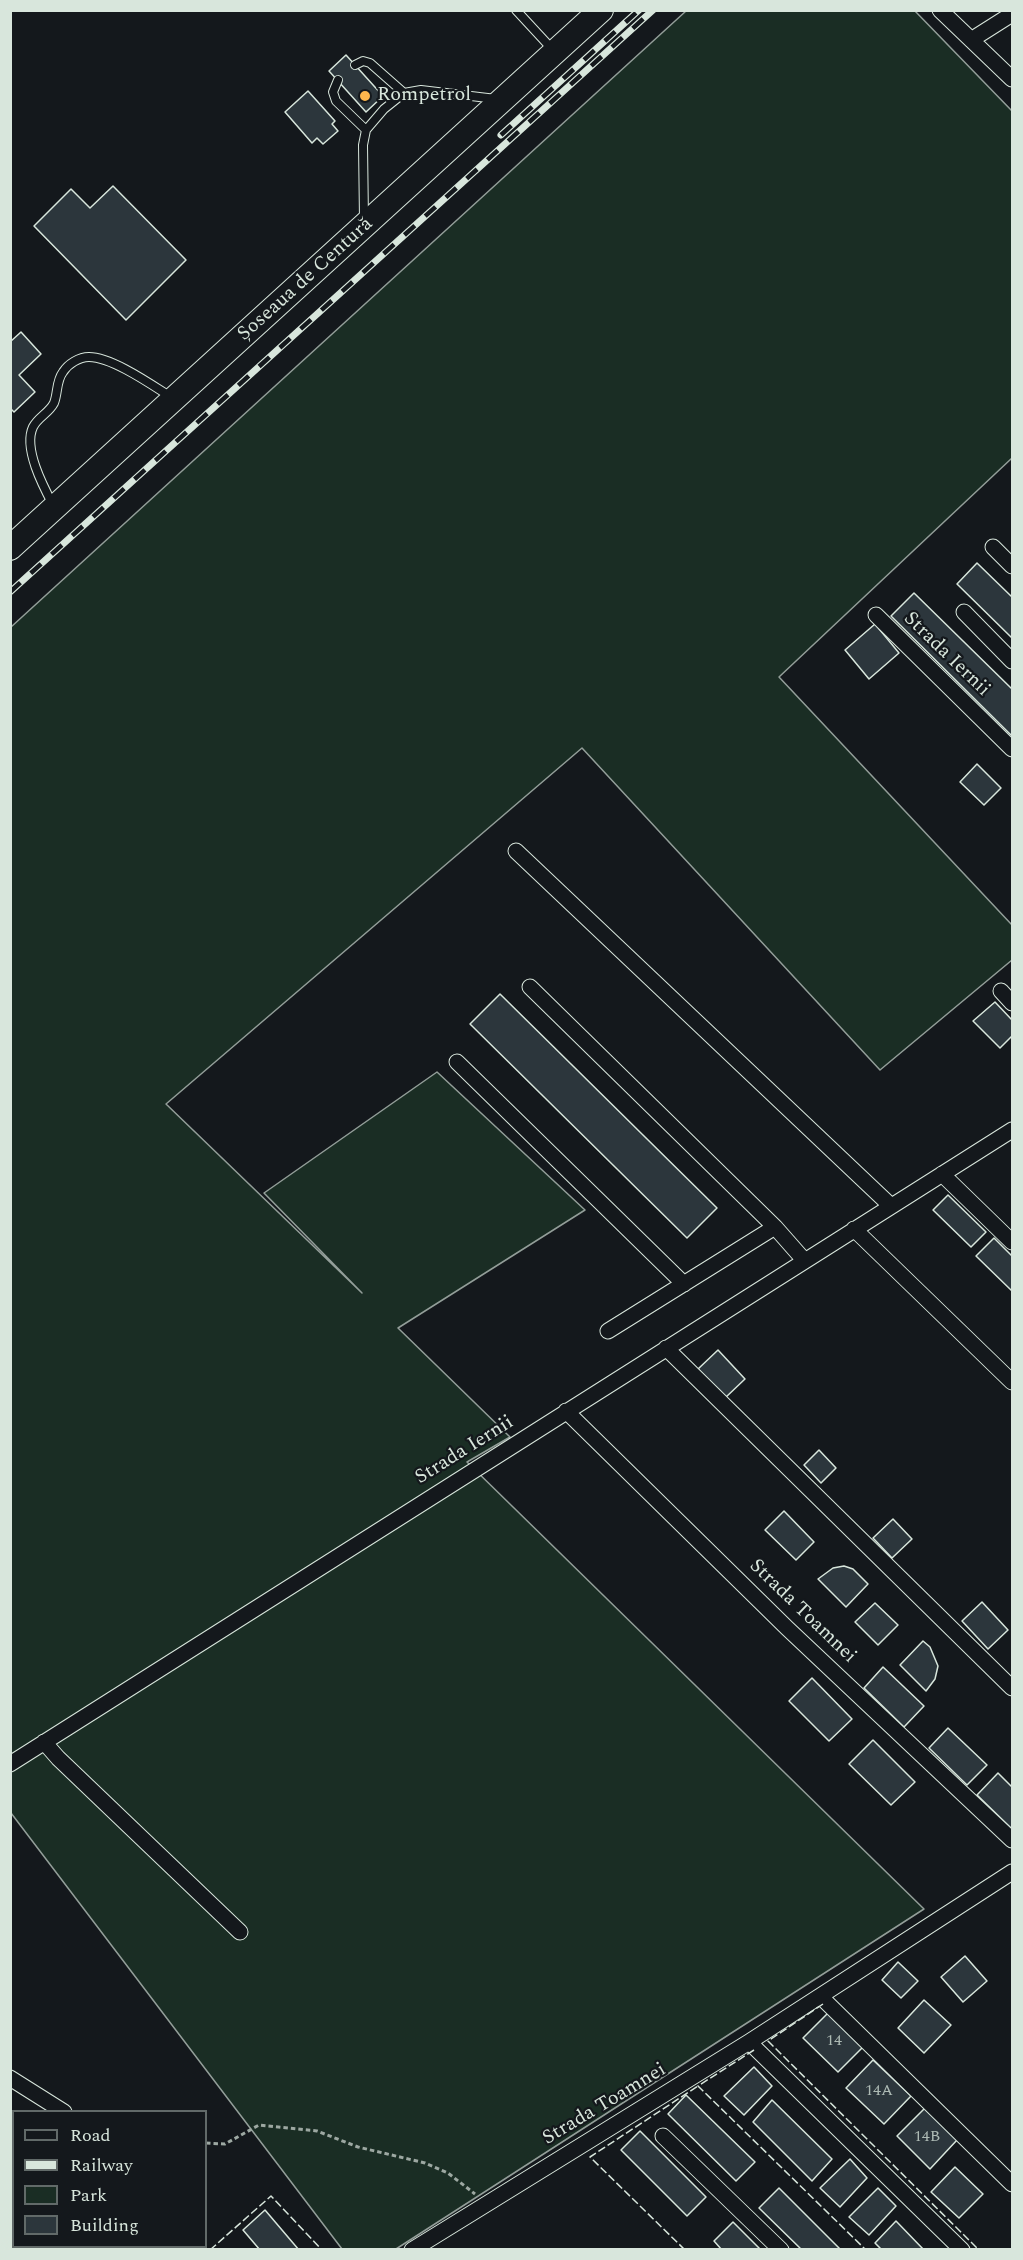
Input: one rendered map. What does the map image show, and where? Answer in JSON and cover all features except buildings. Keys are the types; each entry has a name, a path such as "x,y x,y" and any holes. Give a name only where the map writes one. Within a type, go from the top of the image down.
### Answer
{"main road":[{"name":"Șoseaua de Centură","path":"10,548 601,10"}],"street":[{"path":"940,10 1012,79"},
{"path":"971,40 1012,14"},
{"path":"993,547 1012,566"},
{"path":"964,612 1012,661"},
{"name":"Strada Iernii","path":"876,615 1012,749"},
{"path":"516,851 891,1206"},
{"path":"530,987 776,1227 804,1260"},
{"path":"1001,991 1012,1003"},
{"path":"457,1062 684,1284"},
{"name":"Strada Iernii","path":"10,1764 1012,1130"},
{"path":"942,1174 1012,1242"},
{"path":"608,1331 776,1227"},
{"path":"854,1229 1012,1382"},
{"path":"666,1348 1012,1688"},
{"name":"Strada Toamnei","path":"566,1411 787,1628 1012,1840"},
{"path":"44,1742 240,1932"},
{"name":"Strada Toamnei","path":"411,2250 749,2042 1012,1872"},
{"path":"820,1996 1012,2184"},
{"path":"749,2042 962,2250"},
{"path":"10,2078 61,2110"},
{"path":"663,2136 781,2250"}],"lane":[{"path":"516,10 556,53"},
{"path":"356,65 363,61 370,63 405,93"},
{"path":"338,80 333,92 336,101 366,130"},
{"path":"364,227 362,164 366,130 384,109 405,93 421,90 504,100"},
{"path":"54,508 40,480 30,440 33,428 54,404 59,377 65,369 74,361 89,357 98,359 131,372 175,400"}],"path":[{"path":"207,2143 225,2144 259,2125 317,2131 358,2147 425,2163 448,2173 472,2190 484,2204"}],"green space":[{"path":"686,11 915,11 1012,111 1012,458 779,677 1012,925 1012,960 880,1070 582,748 166,1104 362,1293 264,1193 437,1072 585,1210 398,1328 510,1437 467,1462 924,1909 396,2249 342,2249 11,1813 11,627"}],"railway":[{"path":"501,135 639,10"},
{"path":"10,592 653,10"}],"fence":[{"path":"823,2004 768,2041 979,2250"},
{"path":"754,2050 698,2086 866,2250"},
{"path":"685,2250 590,2157 698,2086"},
{"path":"210,2250 271,2196 322,2250"}],"place":[{"name":"Rompetrol","path":"365,96"}]}
